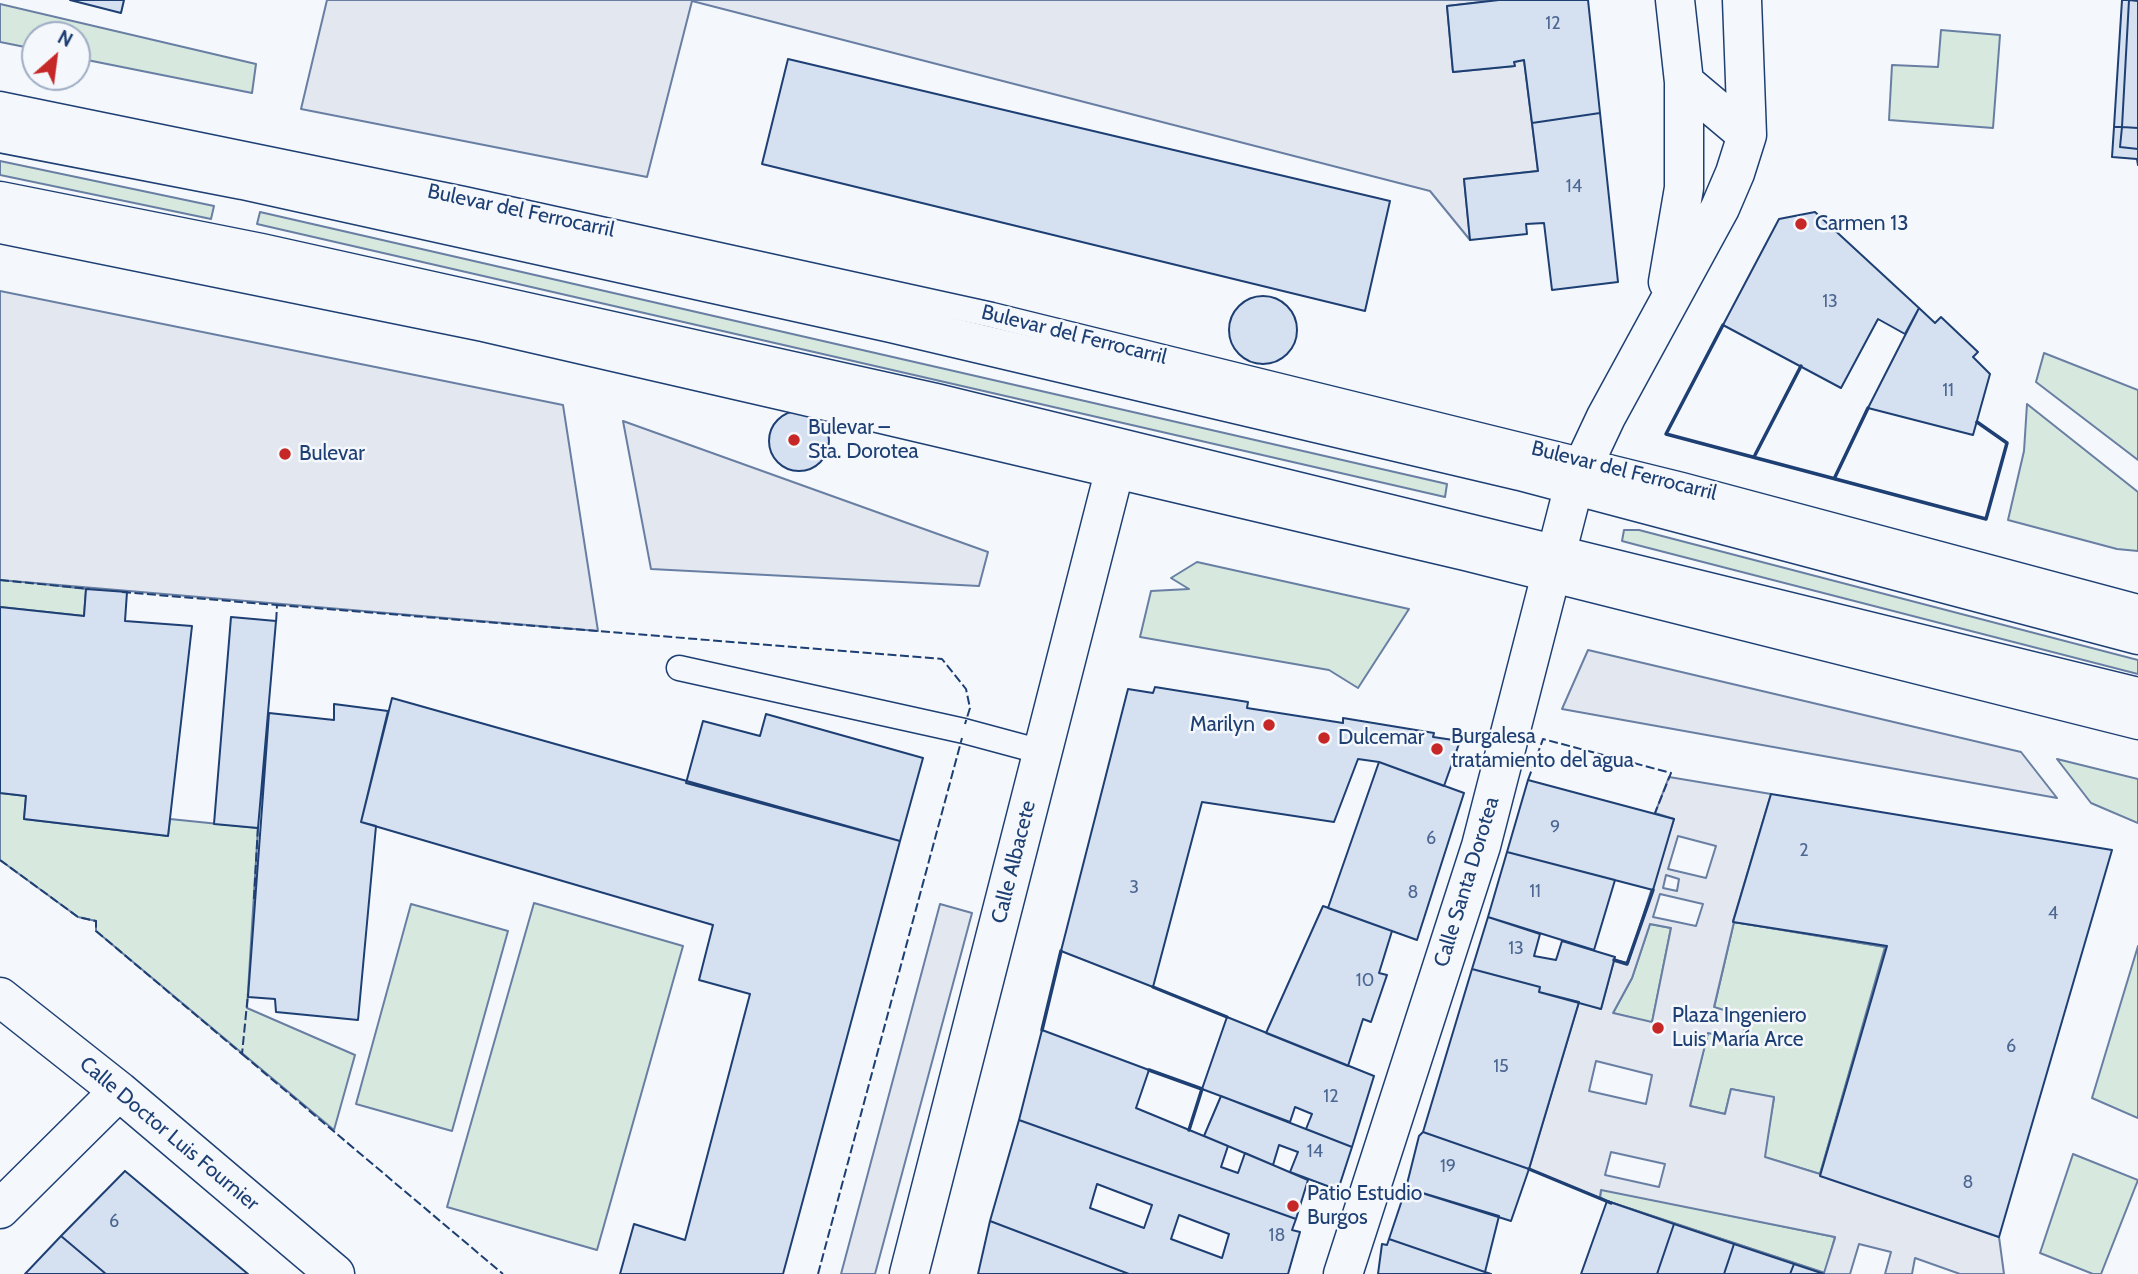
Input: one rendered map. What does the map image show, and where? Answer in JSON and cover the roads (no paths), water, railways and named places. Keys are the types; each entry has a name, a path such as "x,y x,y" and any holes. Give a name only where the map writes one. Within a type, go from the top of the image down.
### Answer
{"main road":[{"path":"1663,308 1684,188 1684,82 1675,0"},
{"path":"1663,308 1720,208 1747,135 1742,0"},
{"path":"1684,82 1747,135"},
{"name":"Bulevar del Ferrocarril","path":"0,133 243,180 1580,473 2138,635"},
{"path":"1684,188 1710,161 1747,135"},
{"path":"0,201 302,262 936,403 1117,462 1554,567 2138,697"},
{"name":"Calle Santa Dorotea","path":"1343,1274 1481,846 1580,473 1663,308"},
{"name":"Calle Albacete","path":"909,1274 1117,462"},
{"name":"Calle Doctor Luis Fournier","path":"0,997 119,1091 335,1274"},
{"path":"0,1209 119,1091"}],"lane":[{"name":"Bulevar del Ferrocarril","path":"0,104 464,199 965,309 1580,473 2138,607"},
{"path":"0,231 1117,462"},
{"path":"1554,567 2138,727"},
{"path":"678,668 964,731 1042,752"}],"place":[{"name":"Carmen 13","path":"1801,224"},
{"name":"Bulevar – Sta. Dorotea","path":"794,440"},
{"name":"Bulevar","path":"285,454"},
{"name":"Marilyn","path":"1269,725"},
{"name":"Dulcemar","path":"1324,738"},
{"name":"Burgalesa tratamiento del agua","path":"1437,749"},
{"name":"Plaza Ingeniero Luis María Arce","path":"1658,1028"},
{"name":"Patio Estudio Burgos","path":"1293,1206"}]}
